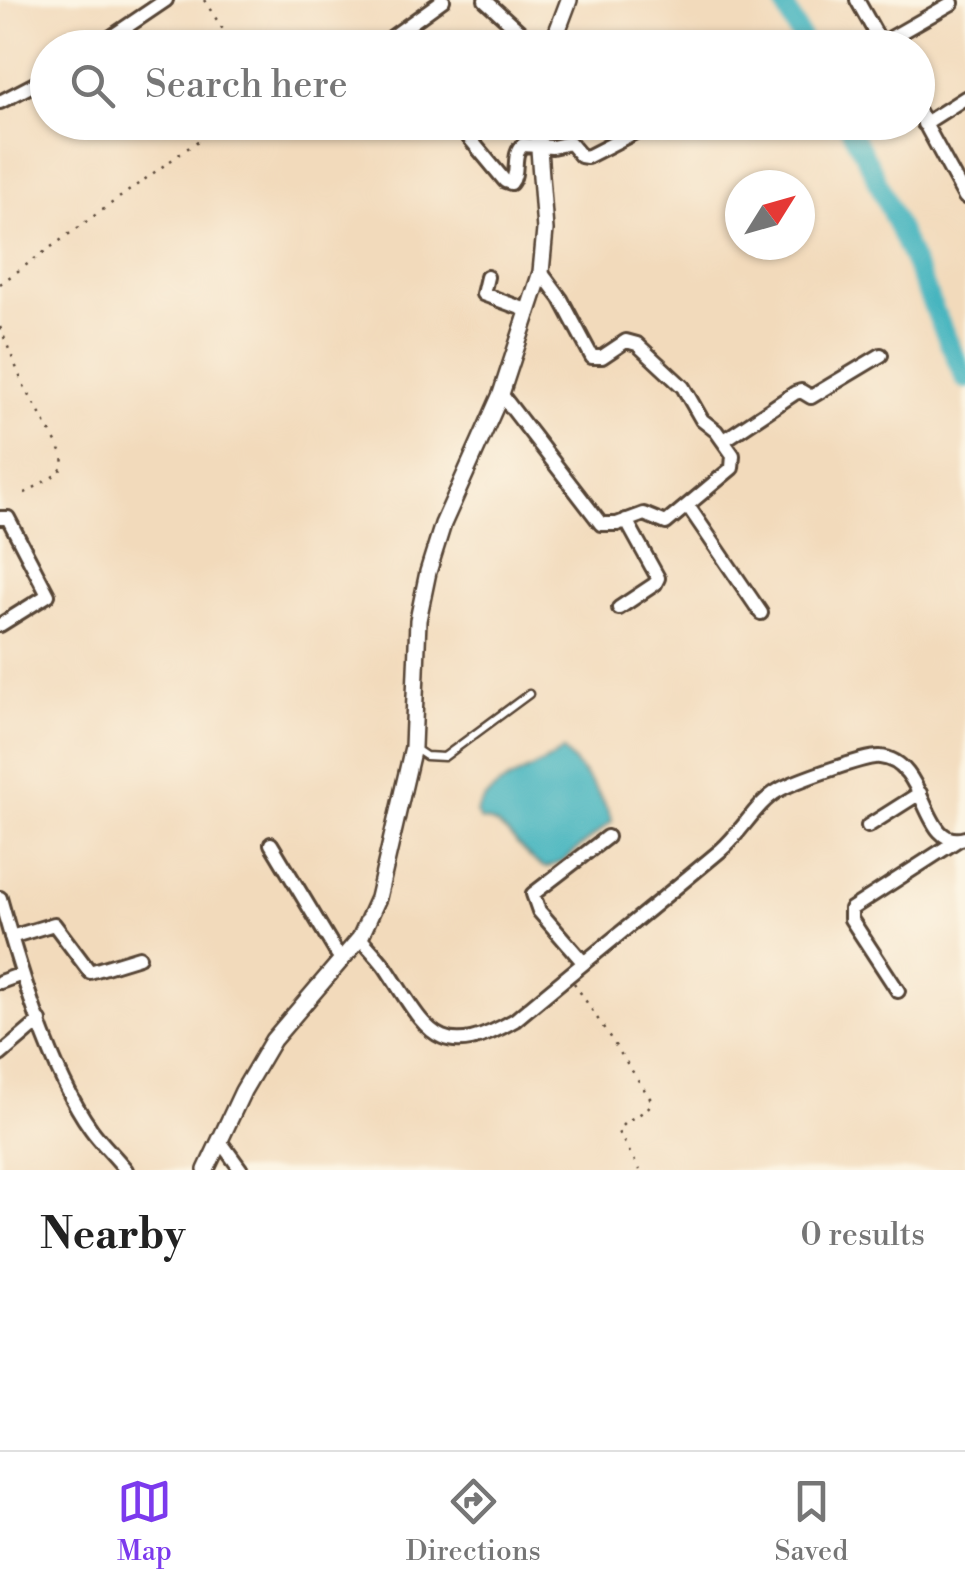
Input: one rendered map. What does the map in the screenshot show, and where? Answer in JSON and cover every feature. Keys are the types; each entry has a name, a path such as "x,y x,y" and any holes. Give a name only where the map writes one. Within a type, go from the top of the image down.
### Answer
{"street":[{"path":"122,30 166,0"},
{"path":"485,0 518,30"},
{"path":"557,30 569,0"},
{"path":"858,0 875,30"},
{"path":"400,30 432,3"},
{"path":"908,30 952,3"},
{"path":"0,102 30,86"},
{"path":"935,113 961,103"},
{"path":"472,140 508,182 514,178 518,149 570,143 581,156 587,157 620,140"},
{"path":"206,1170 273,1040 360,938 378,898 413,747 418,620 428,572 444,524 502,394 542,272 545,230 536,140"},
{"path":"933,140 965,198"},
{"path":"502,394 594,517 608,525 644,514 666,523 732,468 733,454 723,440 702,420 683,388 637,344 626,341 602,357 592,357 542,272"},
{"path":"487,277 483,294 529,311"},
{"path":"723,440 795,392 811,397 881,356"},
{"path":"688,506 761,614"},
{"path":"0,518 8,518 48,595 0,625"},
{"path":"619,608 658,578 626,520"},
{"path":"360,938 378,957 424,1025 440,1037 458,1042 479,1038 515,1020 724,847 778,790 864,758 880,756 905,770 940,835 962,839"},
{"path":"868,826 920,792"},
{"path":"583,962 538,911 533,894 607,837"},
{"path":"898,992 851,919 851,909 962,839"},
{"path":"271,844 341,960"},
{"path":"0,898 22,974 74,1102 126,1170"},
{"path":"11,937 54,924 90,972 139,957"},
{"path":"0,982 22,974"},
{"path":"0,1055 40,1020"},
{"path":"220,1141 241,1170"}],"lane":[{"path":"413,747 426,756 444,757 529,694"}],"path":[{"path":"204,0 223,30"},
{"path":"0,284 199,140"},
{"path":"0,327 23,384 63,456 64,466 57,474 22,495"},
{"path":"568,975 652,1101 647,1110 619,1128 640,1170"}],"water":[{"path":"563,750 598,792 612,821 563,861 546,868 507,833 481,820 476,813 503,783"}],"waterway":[{"path":"782,0 797,30"},
{"path":"856,140 965,379"}]}
